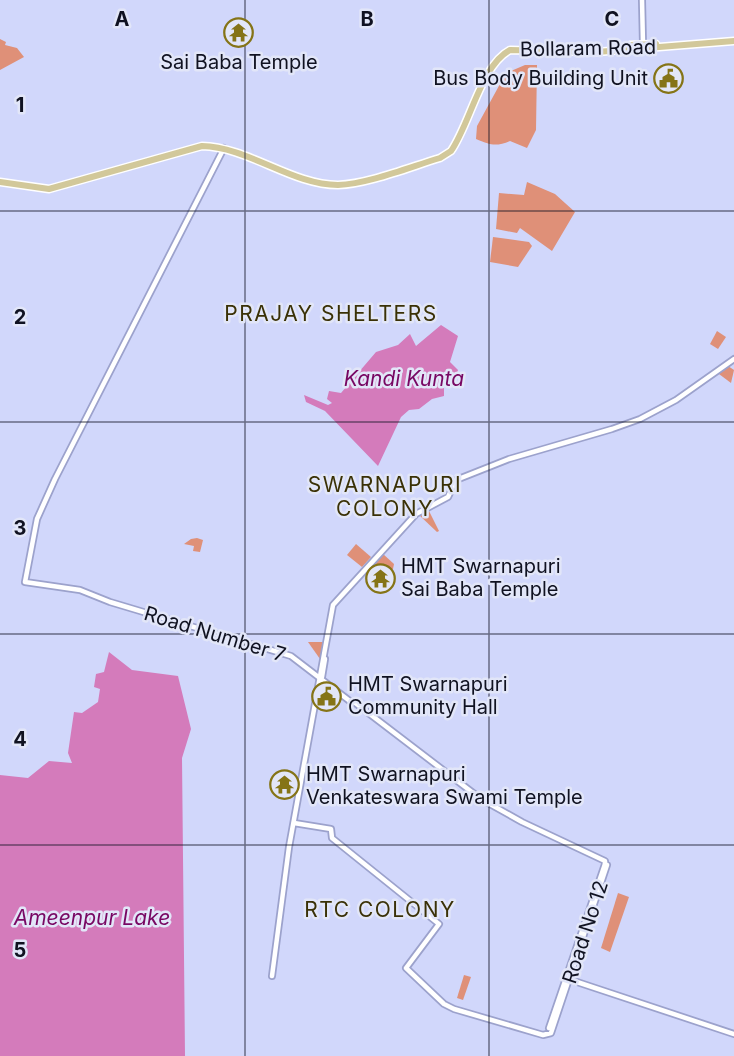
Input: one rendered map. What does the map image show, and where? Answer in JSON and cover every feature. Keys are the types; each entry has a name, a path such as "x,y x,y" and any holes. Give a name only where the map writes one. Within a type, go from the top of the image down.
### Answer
{"main road":[{"name":"Bollaram Road","path":"392,171 447,150 454,141 487,69 507,48 531,46 590,49 734,40"},
{"name":"Bollaram Road","path":"0,181 37,186 57,184 160,155 202,146 225,147 310,179 332,184 352,183 440,158 451,151 488,74 502,55 510,50 597,52 734,40"}],"street":[{"path":"642,0 643,44"},
{"name":"Road Number 7","path":"225,147 55,479 37,519 25,582 80,590 291,656 320,675 482,799 537,830 605,861 605,864"},
{"path":"295,823 272,976 295,823 333,605 416,514 448,497 456,480 509,459 612,429 640,418 676,400 734,359"},
{"name":"Road No 12","path":"295,823 330,829 332,838 440,925 406,968 444,1004 467,1014 550,1034 607,865 605,864"},
{"path":"568,978 734,1033"}],"shaded area":[{"path":"0,39 6,42 5,45 17,48 24,57 0,70"},
{"path":"525,65 537,65 536,130 527,148 510,141 493,144 476,139 477,126 506,73"},
{"path":"527,182 555,194 575,212 552,251 520,228 517,233 496,229 499,193 524,195"},
{"path":"493,237 529,242 532,246 518,267 490,262"},
{"path":"717,331 726,337 718,349 710,344"},
{"path":"728,366 734,370 731,383 719,374"},
{"path":"429,511 439,531 437,532 419,515"},
{"path":"191,539 203,540 200,552 193,551 194,546 184,544"},
{"path":"356,544 371,557 362,567 347,555"},
{"path":"382,553 394,564 393,569 367,569"},
{"path":"308,642 323,642 320,659"},
{"path":"618,893 629,897 610,952 601,948"},
{"path":"464,975 471,977 463,1000 457,998"}],"water":[{"name":"Kandi Kunta","path":"441,325 458,336 450,362 458,370 455,379 449,376 444,379 444,396 432,399 419,409 409,410 401,417 378,466 325,411 306,402 304,395 328,405 332,403 327,399 329,391 341,393 376,352 398,345 410,334 416,346"},
{"name":"Ameenpur Lake","path":"109,652 132,670 178,676 191,729 182,758 185,1056 0,1056 0,775 28,778 49,761 72,763 68,753 74,712 82,713 98,702 100,689 94,687 96,674 104,672"}],"place":[{"name":"Sai Baba Temple","path":"239,32"},
{"name":"Bus Body Building Unit","path":"669,78"},
{"name":"HMT Swarnapuri Sai Baba Temple","path":"380,578"},
{"name":"HMT Swarnapuri Community Hall","path":"327,696"},
{"name":"HMT Swarnapuri Venkateswara Swami Temple","path":"285,785"}],"district":[{"name":"PRAJAY SHELTERS","path":"331,313"},
{"name":"SWARNAPURI COLONY","path":"385,496"},
{"name":"RTC COLONY","path":"380,909"}]}
